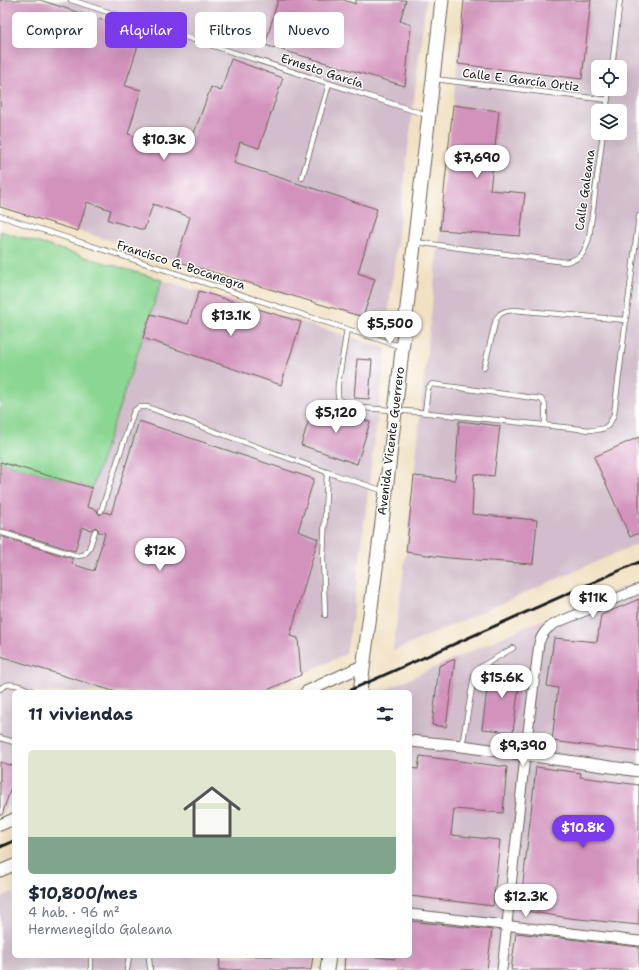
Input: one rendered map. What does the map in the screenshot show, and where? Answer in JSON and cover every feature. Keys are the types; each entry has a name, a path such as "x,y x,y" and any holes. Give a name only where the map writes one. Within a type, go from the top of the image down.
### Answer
{"main road":[{"name":"Avenida Vicente Guerrero","path":"360,690 386,491 442,0"},
{"path":"327,970 329,958"}],"street":[{"path":"502,970 538,643 542,635 550,626 639,589"},
{"path":"310,690 364,665"},
{"path":"412,740 639,771"},
{"path":"0,871 12,866"},
{"path":"412,914 639,941"}],"lane":[{"name":"Ernesto García","path":"71,0 429,116"},
{"path":"613,60 620,0"},
{"name":"Calle E. García Ortiz","path":"433,79 608,100"},
{"path":"302,178 329,84"},
{"path":"607,104 608,96"},
{"name":"Calle Galeana","path":"414,242 565,262 577,258 582,255 585,250 589,238 602,140"},
{"name":"Francisco G. Bocanegra","path":"0,216 402,347"},
{"path":"347,329 337,394 342,404 349,407 425,412 599,430 606,428 611,423 614,414 637,250 639,216"},
{"path":"484,368 496,319 500,314 506,311 527,311 626,320"},
{"path":"425,412 428,388 432,384 540,399 545,404 545,424"},
{"path":"101,511 134,411 139,407 147,407 327,472 386,491"},
{"path":"325,615 323,558 327,472"},
{"path":"0,532 77,556 84,555 89,549 95,531"},
{"path":"462,746 474,676 482,666 513,648"},
{"path":"0,689 3,686 10,684 28,690"},
{"path":"0,738 12,741"},
{"path":"91,958 91,970"},
{"path":"127,970 129,958"},
{"path":"149,958 150,970"}],"shaded area":[{"path":"0,0 426,0 387,325 0,207"},
{"path":"464,0 639,0 639,543 393,651 406,552"},
{"path":"162,280 386,348 353,614 346,654 267,690 12,690 12,805 0,811 0,462 92,488"},
{"path":"639,581 639,970 344,970 345,958 412,958 412,690 384,690 527,626"},
{"path":"12,892 12,958 315,958 313,970 0,970 0,898"}],"green space":[{"path":"0,231 162,280 92,488 0,462"}],"building":[{"path":"0,0 40,0 77,12 12,12 12,48 97,48 97,18 105,21 105,48 137,48 125,86 141,90 128,134 187,152 211,87 221,91 231,59 283,78 259,148 240,142 234,163 377,209 358,273 375,279 363,317 176,261 190,217 153,204 144,230 108,220 111,210 87,202 78,231 0,207"},
{"path":"278,0 344,0 355,4 356,0 406,0 400,21 411,25 405,86 275,48 344,48 344,12 275,12"},
{"path":"464,0 591,0 582,79 458,64"},
{"path":"274,14 274,48 266,45"},
{"path":"453,105 499,111 490,190 525,193 520,236 440,230"},
{"path":"199,291 301,322 281,385 143,338 151,314 188,324"},
{"path":"357,359 372,360 369,399 354,398"},
{"path":"314,403 370,422 357,464 301,445"},
{"path":"139,421 314,479 298,531 318,539 290,636 298,638 301,675 267,690 110,690 0,656 0,536 73,559 72,564 94,571 105,533 99,532 96,527 91,530 82,527 75,551 0,528 0,462 92,488 87,507 97,510 100,515 104,512 111,514"},
{"path":"459,421 500,426 494,476 474,474 472,514 537,520 533,564 449,558 406,552 414,476 455,480"},
{"path":"639,437 639,533 630,537 594,457"},
{"path":"639,599 639,752 552,741 558,688 547,686 554,638 597,642 601,615"},
{"path":"455,659 446,727 432,725 439,666"},
{"path":"490,666 521,669 513,732 482,729"},
{"path":"420,756 507,767 503,813 454,809 451,835 500,840 493,906 412,896 412,768 418,769"},
{"path":"0,762 12,765 12,784 2,815 0,815"},
{"path":"536,767 581,773 580,777 639,785 639,925 569,918 520,910"},
{"path":"412,921 492,930 487,970 344,970 345,958 412,958"},
{"path":"516,933 639,947 639,970 511,970"},
{"path":"220,958 313,958 311,970 219,970"}],"railway":[{"path":"351,690 639,562"},
{"path":"0,847 12,842"}]}
